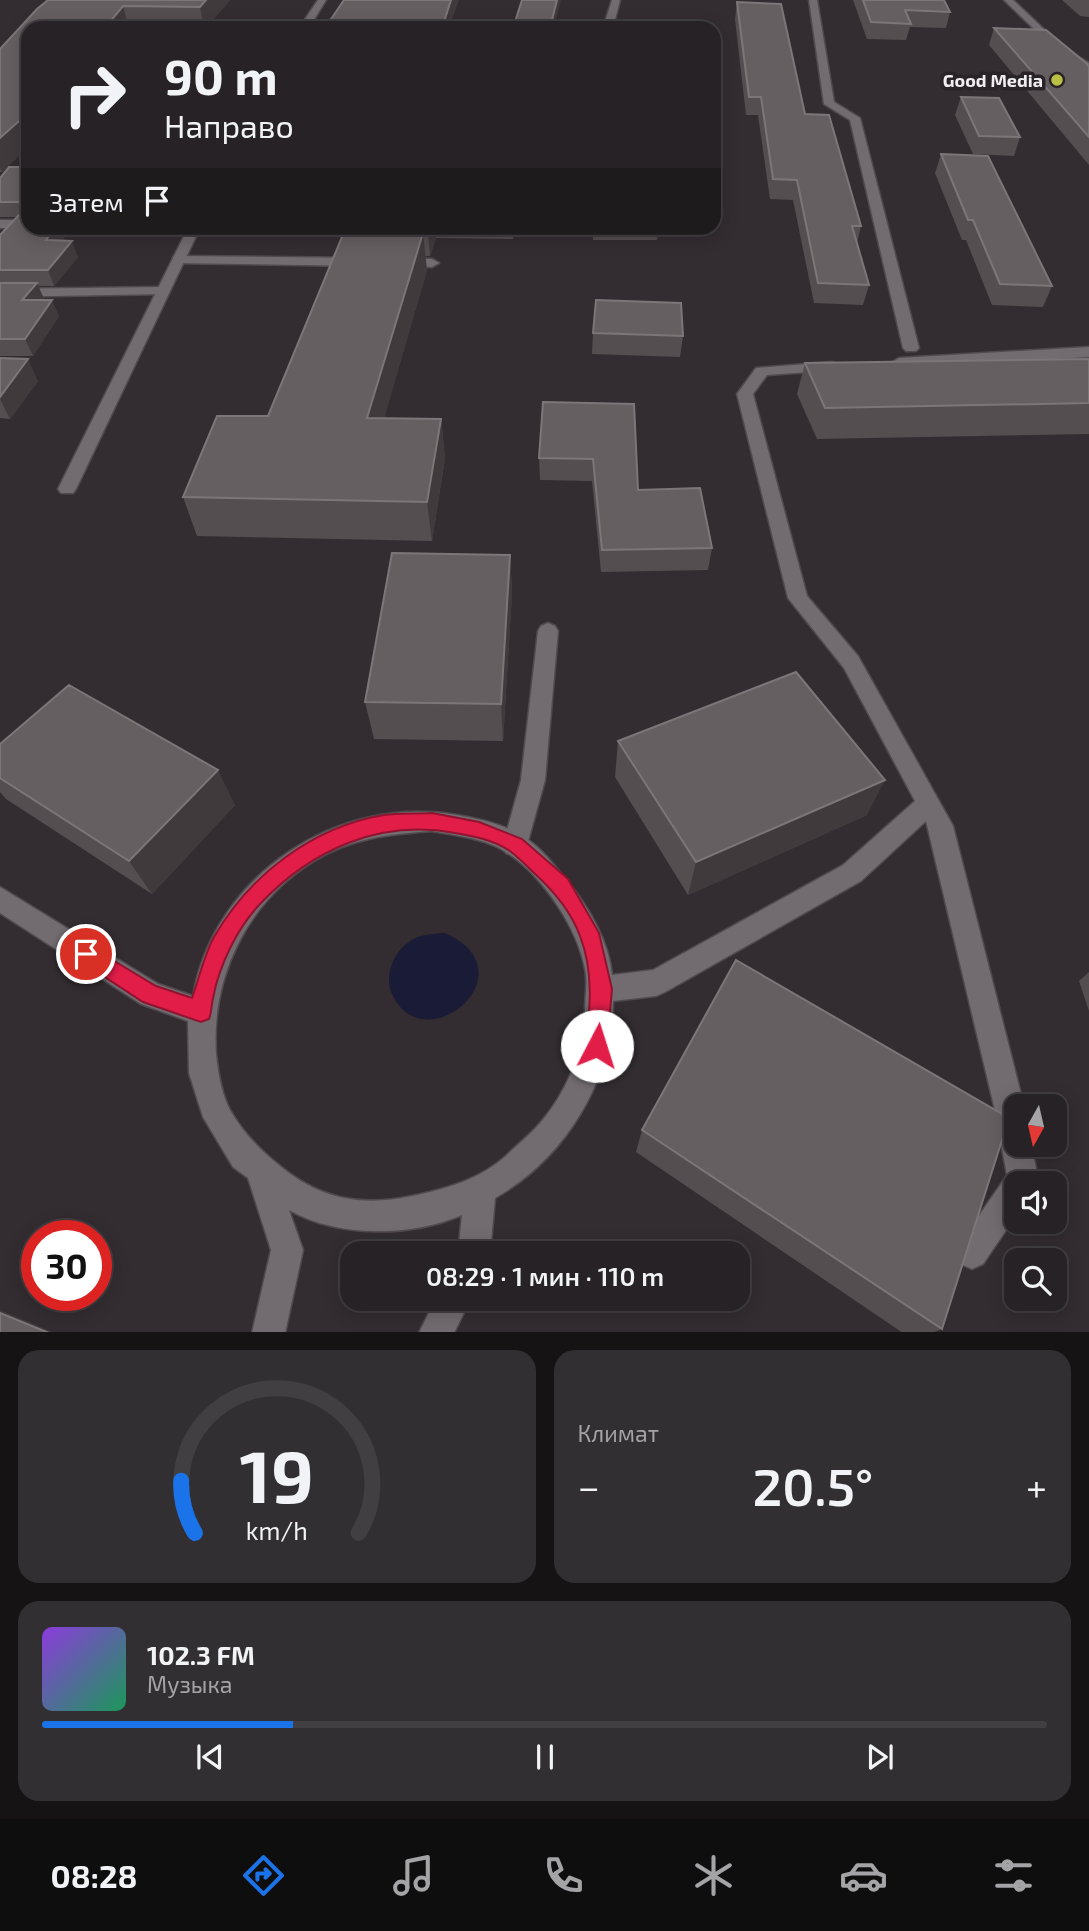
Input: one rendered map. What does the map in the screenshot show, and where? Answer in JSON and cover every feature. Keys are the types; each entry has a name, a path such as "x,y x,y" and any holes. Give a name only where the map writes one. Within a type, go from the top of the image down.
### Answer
{"street":[{"path":"309,21 323,0"},
{"path":"610,21 616,0"},
{"path":"813,0 830,104 855,118 911,348"},
{"path":"1008,0 1063,52 1089,67"},
{"path":"0,224 21,225"},
{"path":"67,489 190,235"},
{"path":"178,260 432,263"},
{"path":"0,293 161,291"},
{"path":"884,364 1089,352"},
{"path":"857,365 762,371 745,394 798,598 851,662 941,826 1006,1093 1022,1171"},
{"path":"515,845 533,780 548,631"},
{"path":"602,989 656,983 852,873 929,804"},
{"path":"432,821 479,830 515,845 562,886 589,933 602,989 597,1046 574,1103 535,1154 480,1193 425,1213 366,1217 310,1204 262,1176 230,1141 209,1099 199,1053 201,1012 221,945 251,900 290,863 335,838 383,823 432,821"},
{"path":"0,899 151,995 201,1012"},
{"path":"262,1176 287,1250 268,1332"},
{"path":"475,1241 480,1193"},
{"path":"972,1253 1004,1206"},
{"path":"435,1332 447,1311"}],"water":[{"path":"445,933 469,950 478,969 475,988 464,1004 446,1016 426,1019 407,1013 392,994 390,987 394,958 403,946 417,937"}],"building":[{"path":"48,0 206,0 200,7 123,6 111,21 26,21"},
{"path":"344,0 451,0 444,21 330,21"},
{"path":"522,0 557,0 552,21 515,21"},
{"path":"863,0 944,0 950,12 905,10 911,24 871,22"},
{"path":"737,2 781,4 805,114 829,115 861,226 852,226 869,285 818,283 797,180 773,179 761,97 749,97"},
{"path":"21,26 21,119 0,138 0,49"},
{"path":"994,28 1046,30 1086,63 1089,67 1089,137"},
{"path":"961,97 999,98 1020,137 979,136"},
{"path":"941,154 988,156 1052,286 1000,284 973,220 968,220"},
{"path":"9,167 21,167 21,202 0,202 0,178"},
{"path":"19,215 21,235 50,235 46,240 72,241 48,270 0,270 0,235"},
{"path":"343,235 422,235 367,418 441,419 427,502 183,497 217,416 268,416"},
{"path":"0,283 37,283 22,300 52,300 25,339 0,339"},
{"path":"596,300 681,303 683,336 593,333"},
{"path":"0,358 28,359 0,397"},
{"path":"1089,359 1089,403 825,408 805,363"},
{"path":"543,402 634,404 638,490 700,488 712,548 602,550 593,459 539,458"},
{"path":"392,553 510,555 501,704 365,702"},
{"path":"796,672 885,780 696,862 618,741"},
{"path":"69,685 218,770 129,861 0,778 0,744"},
{"path":"736,960 1004,1115 1004,1134 942,1329 642,1130"},
{"path":"0,1313 47,1332 0,1332"}],"place":[{"name":"Good Media","path":"1057,80"}],"route":[{"path":"86,954 151,995 201,1012 221,945 251,900 290,863 335,838 383,823 432,821 479,830 515,845 562,886 589,933 602,989 597,1046"}]}
